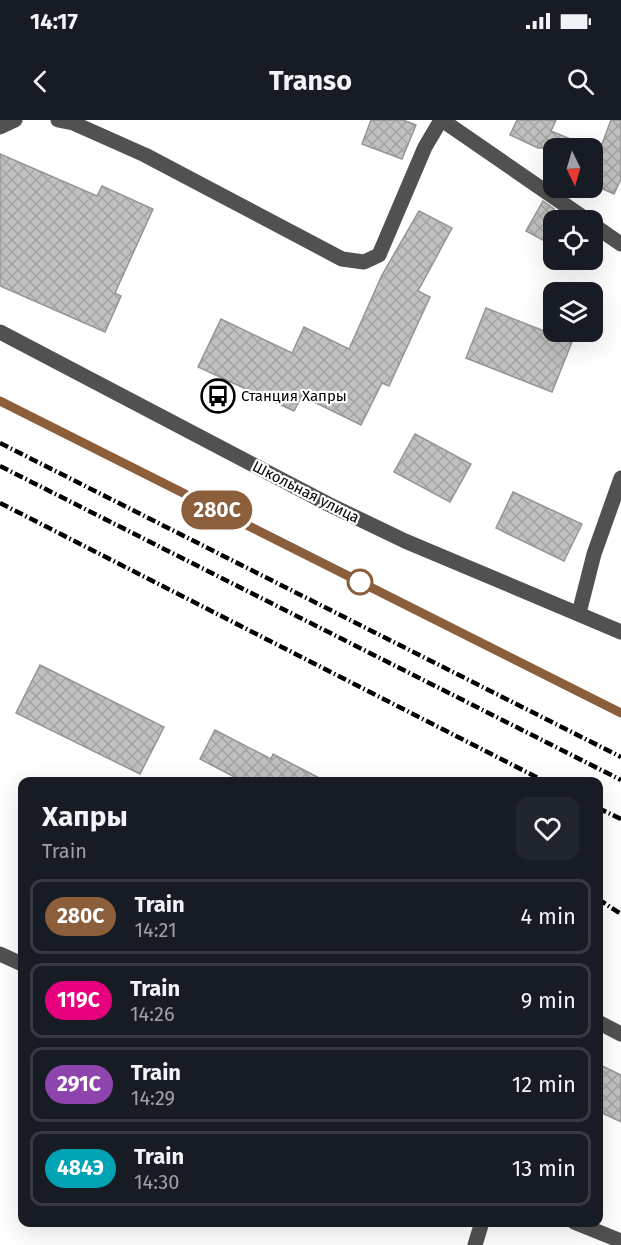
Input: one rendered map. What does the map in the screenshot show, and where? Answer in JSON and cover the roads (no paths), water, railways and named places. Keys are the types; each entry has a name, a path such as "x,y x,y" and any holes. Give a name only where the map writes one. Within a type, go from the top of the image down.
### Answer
{"street":[{"path":"0,126 15,120"},
{"path":"58,120 73,123 145,155 342,259 364,262 379,255 425,147 441,120 572,210"},
{"path":"603,232 621,244"},
{"name":"Школьная улица","path":"0,332 338,509 405,541 621,632"},
{"path":"579,613 594,554 621,478"},
{"path":"0,954 18,962"},
{"path":"603,1025 621,1034"},
{"path":"475,1245 480,1227"},
{"path":"586,1227 621,1241"}],"railway":[{"path":"0,401 621,713"},
{"path":"0,443 621,757"},
{"path":"0,466 621,780"},
{"path":"0,503 536,777"},
{"path":"603,810 621,819"},
{"path":"603,902 621,914"}],"train":[{"name":"280С","path":"0,401 621,713"}],"place":[{"name":"Станция Хапры","path":"218,396"}]}
